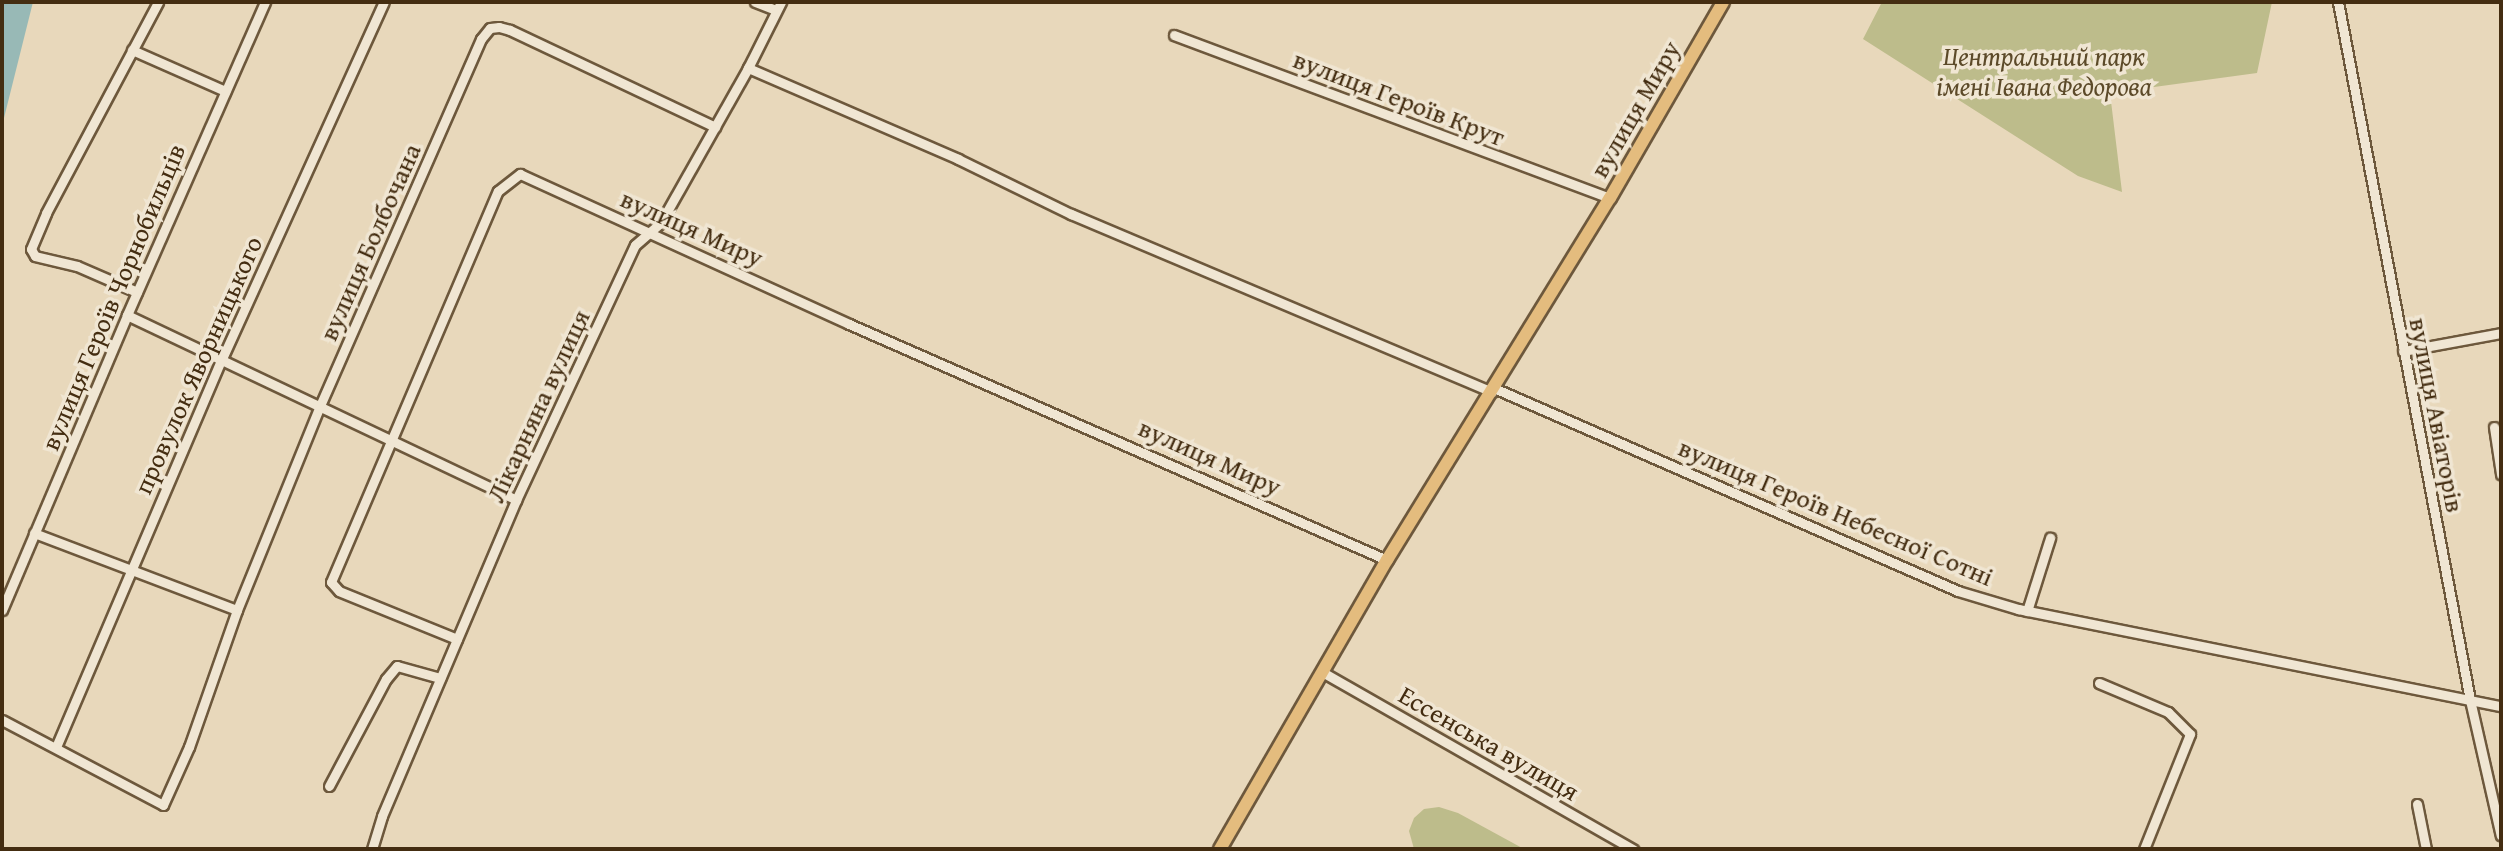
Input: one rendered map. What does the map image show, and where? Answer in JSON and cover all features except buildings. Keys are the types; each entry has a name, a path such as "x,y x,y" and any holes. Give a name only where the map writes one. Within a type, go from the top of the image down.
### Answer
{"main road":[{"name":"вулиця Миру","path":"1220,849 1387,560 1610,198 1723,2"}],"street":[{"path":"137,292 77,266 35,256 32,249 46,213 158,2"},
{"name":"вулиця Героїв Чорнобильців","path":"2,610 137,292 265,2"},
{"name":"провулок Яворницького","path":"55,747 221,361 384,2"},
{"path":"755,2 778,6"},
{"name":"вулиця Авіаторів","path":"2338,2 2470,699 2501,836"},
{"name":"Лікарняна вулиця","path":"372,849 382,816 516,500 635,245 661,222 748,68 778,6"},
{"name":"вулиця Болбочана","path":"55,747 163,805 189,747 201,706 237,610 319,408 481,39 489,28 510,30 715,127"},
{"name":"вулиця Героїв Крут","path":"1174,35 1610,198"},
{"path":"132,50 225,91"},
{"name":"вулиця Героїв Небесної Сотні","path":"748,68 958,159 1071,214 1493,390 1875,558 1958,591 2027,611 2501,706"},
{"name":"вулиця Миру","path":"457,639 339,591 331,582 498,191 520,174 1387,560"},
{"path":"127,316 516,500"},
{"path":"2403,351 2501,333"},
{"path":"2494,427 2501,474"},
{"path":"34,533 237,610"},
{"path":"2027,611 2050,538"},
{"path":"329,786 386,678 397,666 440,678"},
{"name":"Ессенська вулиця","path":"1324,673 1633,849"},
{"path":"2099,683 2168,712 2190,734 2144,849"},
{"path":"2,720 55,747"},
{"path":"2417,804 2426,849"}],"green space":[{"name":"Центральний парк імені Івана Федорова","path":"1882,2 2272,2 2257,73 2110,93 2122,192 2078,176 1863,39"},
{"path":"1439,807 1458,813 1524,849 1414,849 1409,831 1414,818 1424,809"}],"water":[{"path":"2,2 33,2 2,126"}]}
